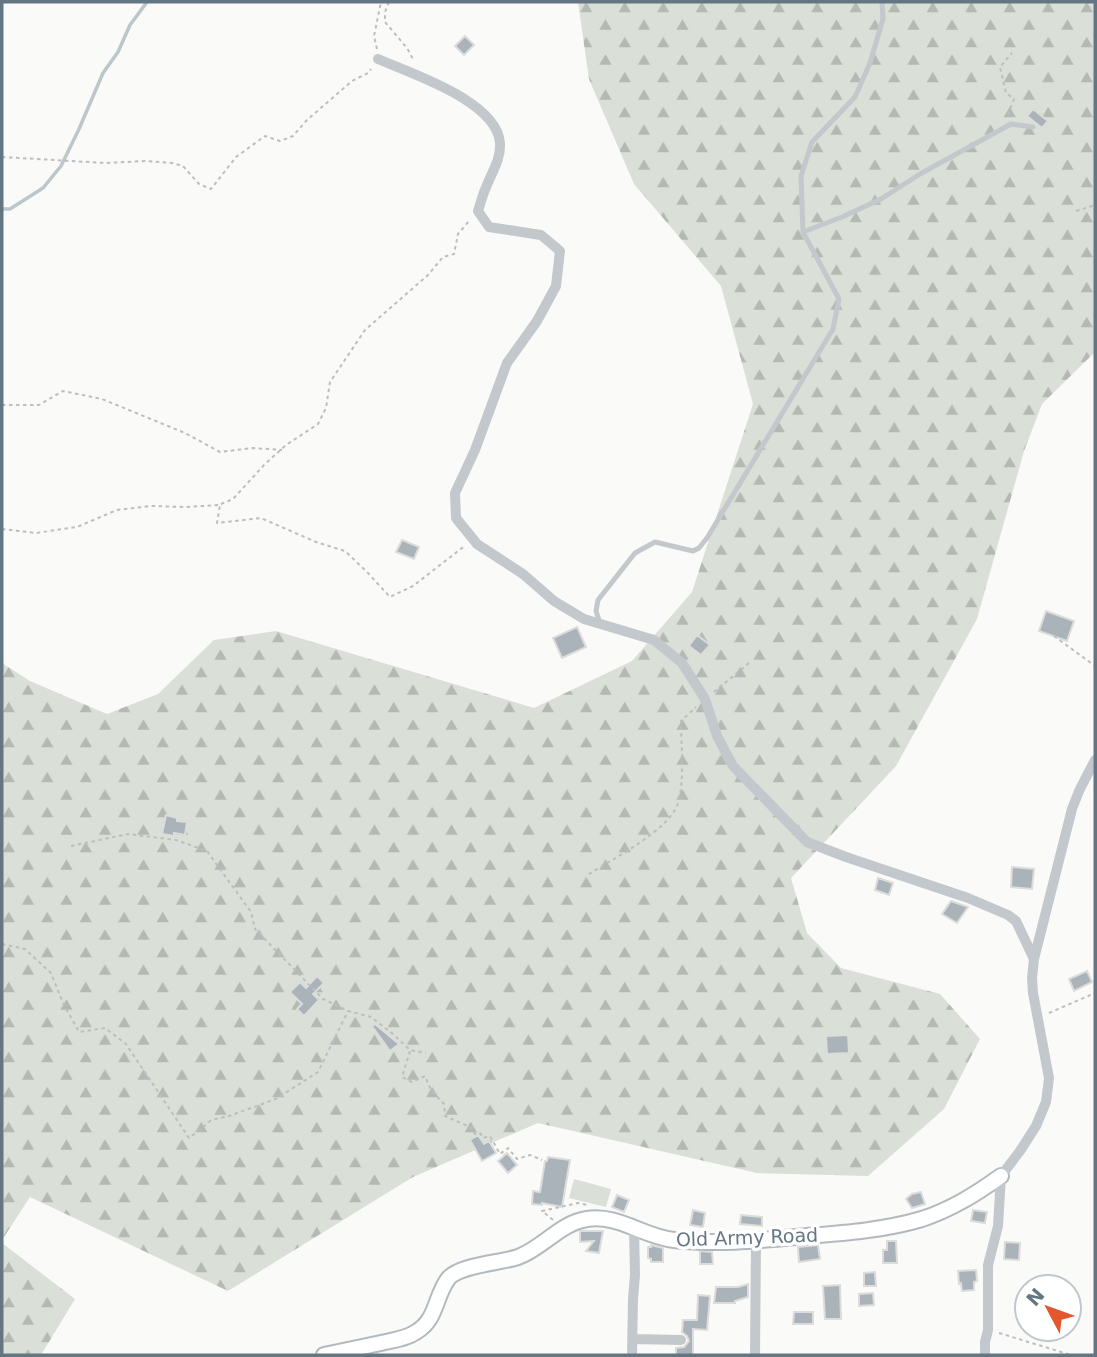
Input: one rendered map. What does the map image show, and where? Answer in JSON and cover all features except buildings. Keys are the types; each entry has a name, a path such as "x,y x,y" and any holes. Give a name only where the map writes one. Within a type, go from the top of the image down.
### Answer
{"street":[{"path":"378,60 426,79 470,102 494,124 500,144 496,166 478,211 489,227 541,235 560,251 556,286 537,321 507,363 475,450 455,493 456,518 477,544 523,574 554,601 584,619 654,640 682,663 705,699 718,736 733,766 807,842 968,898 1008,915 1016,921 1034,959"},
{"path":"985,1355 988,1329 988,1265 998,1226 1001,1176 1036,1126 1046,1102 1049,1078 1033,993 1034,959 1072,809 1095,760"},
{"name":"Old Army Road","path":"324,1355 403,1338 417,1332 429,1322 448,1279 455,1272 521,1256 574,1222 600,1218 612,1220 673,1240 757,1240 857,1231 920,1219 976,1194 1001,1176"},
{"path":"632,1355 634,1228"},
{"path":"755,1355 757,1240"},
{"path":"633,1339 681,1340"}],"lane":[{"path":"600,624 596,611 598,600 635,553 655,542 693,551 707,538 833,329 839,299 803,232 801,176 812,142 855,97 870,63 883,19 882,2"},
{"path":"803,232 881,199 920,174 1012,124 1033,127"}],"path":[{"path":"2,157 106,163 172,163 183,166 199,184 211,189 236,157 265,136 280,141 293,136 352,80 368,73 378,60 374,36 382,2"},
{"path":"389,2 385,22 407,48 426,79"},
{"path":"1007,120 1014,99 1006,93 1000,67 1012,53"},
{"path":"1076,211 1095,205"},
{"path":"2,529 36,533 78,527 117,510 151,506 220,505 233,499 264,465 318,424 326,408 330,383 365,330 428,275 443,257 454,254 458,234 478,211"},
{"path":"2,405 39,405 63,391 102,399 185,433 220,452 253,448 282,450"},
{"path":"220,505 217,523 261,517 316,542 345,551 390,597 412,586 462,548 477,544"},
{"path":"1054,636 1095,666"},
{"path":"589,874 638,845 662,825 677,806 681,781 681,721 749,663"},
{"path":"71,846 128,835 176,840 207,850 251,912 255,929 323,999 348,1011 371,1017 410,1050 426,1053"},
{"path":"2,944 26,949 51,973 79,1032 105,1028 126,1044 189,1138 211,1120 276,1099 318,1072 348,1011"},
{"path":"1038,1017 1095,993"},
{"path":"410,1050 402,1077 412,1082 425,1076 431,1090 444,1104 445,1116 472,1128 475,1134 480,1133 483,1138 490,1136 500,1154 508,1148 517,1159 530,1154 542,1160"},
{"path":"988,1329 1071,1355"}],"green space":[{"path":"578,2 1095,2 1095,352 1042,404 1024,451 977,619 896,766 791,878 807,933 841,968 940,994 980,1039 944,1109 868,1176 757,1173 538,1123 413,1177 228,1291 30,1197 2,1240 2,663 30,681 107,714 158,694 214,640 276,631 534,708 632,661 692,592 753,404 721,286 634,184 589,79"},
{"path":"574,1179 611,1189 606,1207 569,1198"},
{"path":"2,1243 75,1299 41,1355 2,1355"}],"waterway":[{"path":"2,209 10,209 43,188 61,166 103,73 118,52 130,25 147,2"}]}
